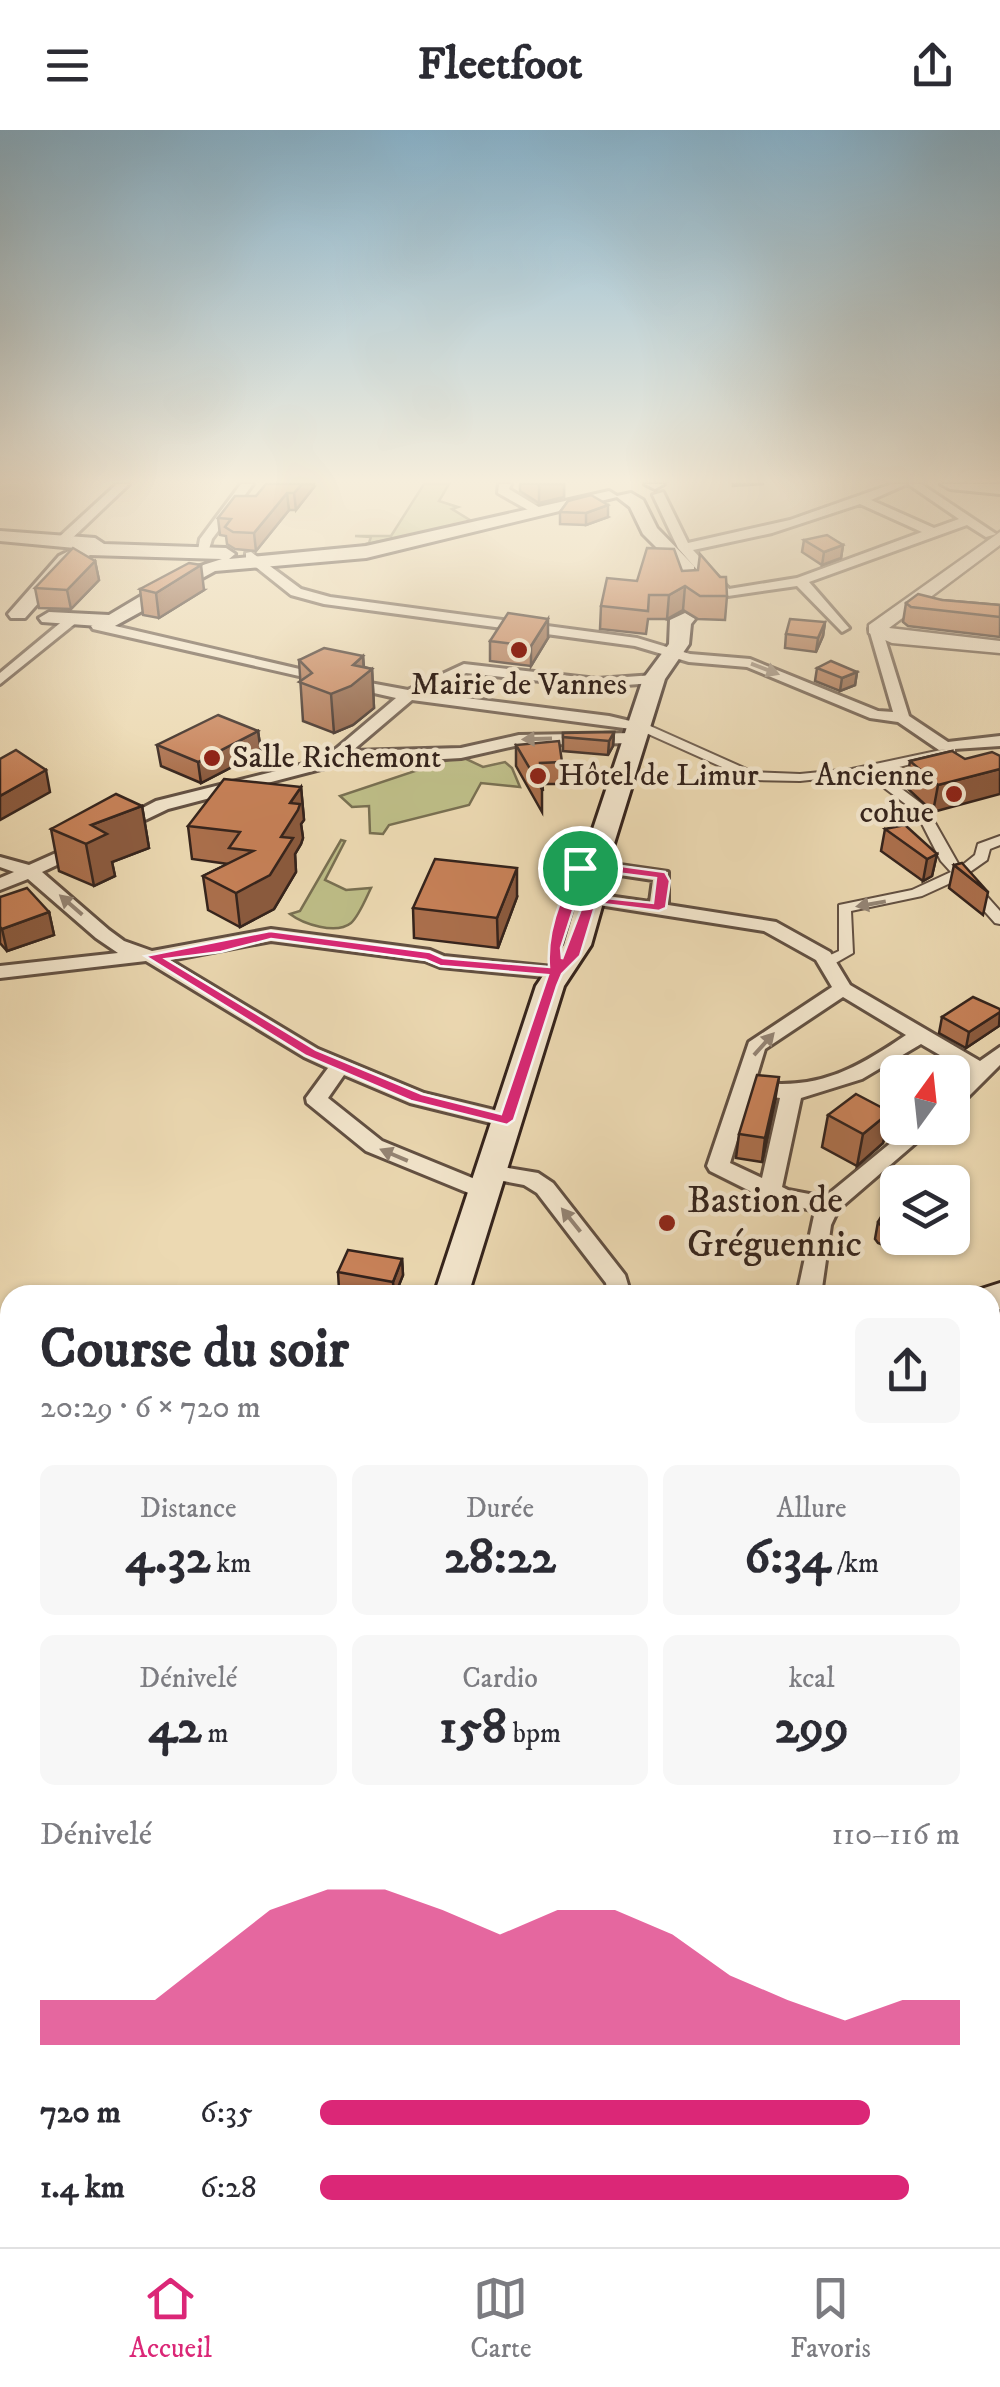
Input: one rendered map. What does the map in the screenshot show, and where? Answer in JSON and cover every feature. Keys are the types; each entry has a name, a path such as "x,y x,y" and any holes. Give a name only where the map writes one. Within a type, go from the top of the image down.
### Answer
{"main road":[{"path":"9,612 35,583"},
{"path":"9,612 70,622 106,623 158,583"},
{"path":"49,618 106,623"},
{"path":"454,1285 556,972 554,948 599,858 651,688 679,632"}],"street":[{"path":"284,583 301,594 330,601 498,631 637,642 679,632 875,715 902,718 970,763"},
{"path":"712,583 726,594 790,583"},
{"path":"802,583 842,628"},
{"path":"876,629 935,583"},
{"path":"0,680 70,622"},
{"path":"106,623 410,694 487,708 560,712 637,732 751,776 872,773 948,748 1000,740"},
{"path":"876,629 892,637 1000,646"},
{"path":"876,629 902,718"},
{"path":"110,832 162,805 330,762 410,694 477,662 538,676 651,688"},
{"path":"341,754 372,758 461,753 519,740 637,732"},
{"path":"872,773 921,810 949,862 1000,920"},
{"path":"827,962 846,954 844,908 916,896 960,875 982,857 983,847 1000,840"},
{"path":"0,885 92,841"},
{"path":"599,858 662,876 659,908"},
{"path":"0,862 32,872 113,941 146,956 286,1041 417,1098 507,1120"},
{"path":"582,897 769,926 827,962 832,978 842,989 981,1071"},
{"path":"0,972 221,948 270,935 430,956 440,962 556,972"},
{"path":"79,962 113,941"},
{"path":"824,1218 718,1166 756,1046 842,989"},
{"path":"741,1087 813,1090 886,1058 914,1031"},
{"path":"970,1082 1000,1052"},
{"path":"341,1065 318,1103 374,1146 487,1182 530,1178 544,1188 618,1285"},
{"path":"770,1192 792,1092"},
{"path":"811,1285 824,1218 903,1145"}],"green space":[{"path":"460,756 483,767 505,762 520,787 481,783 469,805 389,825 383,834 370,833 369,806 352,807 340,796"},
{"path":"341,840 345,841 325,880 346,890 371,888 360,911 351,923 337,928 320,927 296,918 290,914 300,911"}],"building":[{"path":"40,583 74,583 67,590 35,588"},
{"path":"152,583 172,583 156,593 140,589"},
{"path":"606,583 726,583 727,596 700,596 685,586 669,595 649,595 648,611 601,606"},
{"path":"918,594 1000,605 1000,617 911,607 906,603"},
{"path":"508,613 548,619 531,646 490,641"},
{"path":"790,619 825,622 818,638 786,634"},
{"path":"324,648 363,656 353,665 372,669 351,686 331,694 299,682 312,673 299,660"},
{"path":"831,661 857,672 842,678 817,668"},
{"path":"218,715 258,731 198,762 157,745"},
{"path":"614,732 609,741 563,737 563,733"},
{"path":"559,741 562,762 540,763 543,791 516,745"},
{"path":"16,750 46,770 0,796 0,759"},
{"path":"952,751 965,759 992,752 1000,756 1000,769 938,785 910,761"},
{"path":"224,779 301,787 290,803 300,804 298,810 281,837 293,838 270,875 236,893 203,876 253,851 229,848 240,832 188,826"},
{"path":"116,794 142,806 91,825 107,834 86,844 51,829"},
{"path":"905,825 937,854 927,859 885,829"},
{"path":"435,859 517,868 497,918 413,908"},
{"path":"962,863 988,892 954,865"},
{"path":"27,888 49,912 2,929 0,897"},
{"path":"973,997 1000,1012 969,1032 942,1017"},
{"path":"757,1075 779,1077 765,1138 739,1134"},
{"path":"856,1094 880,1107 880,1120 863,1134 828,1115"},
{"path":"348,1250 402,1259 393,1282 338,1272"}],"place":[{"name":"Mairie de Vannes","path":"519,650"},
{"name":"Salle Richemont","path":"212,758"},
{"name":"Hôtel de Limur","path":"538,776"},
{"name":"Ancienne cohue","path":"954,794"},
{"name":"Bastion de Gréguennic","path":"667,1223"}],"route":[{"path":"580,868 554,948 556,972 541,974 440,962 430,956 270,935 253,936 221,948 152,956 311,1053 417,1098 507,1120 550,986 556,972 573,956 591,898 659,908 664,881 660,875 600,867 599,850 580,868"}]}
